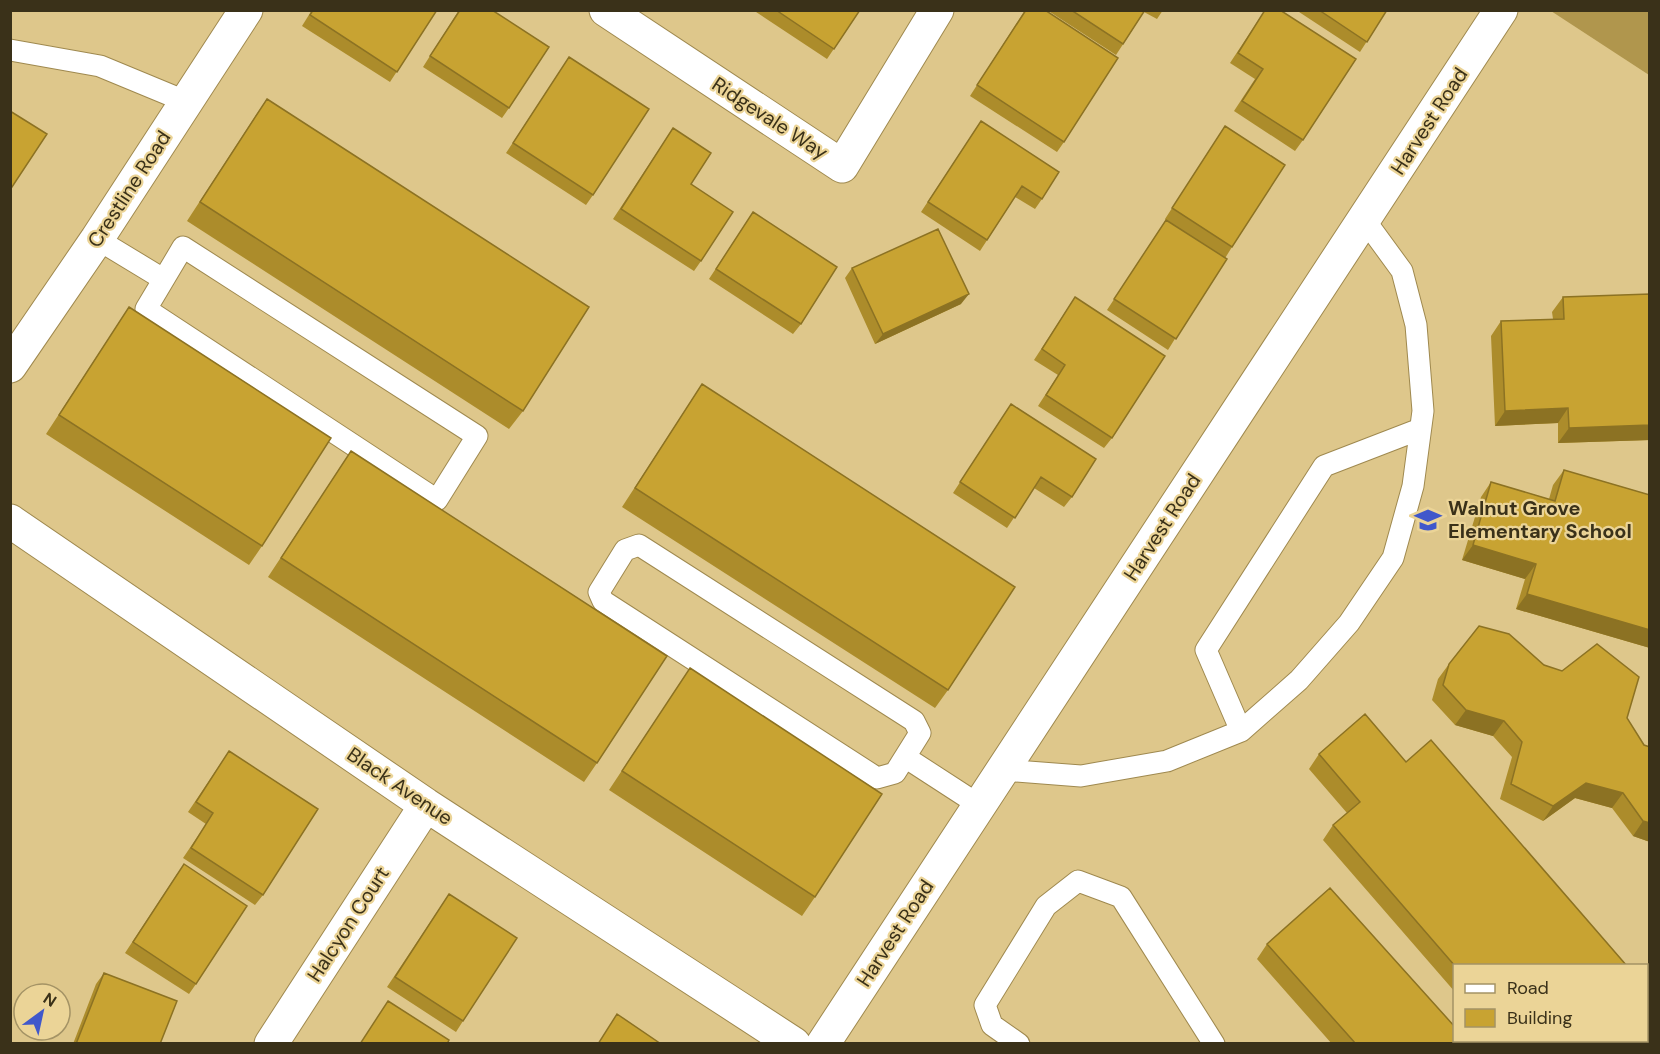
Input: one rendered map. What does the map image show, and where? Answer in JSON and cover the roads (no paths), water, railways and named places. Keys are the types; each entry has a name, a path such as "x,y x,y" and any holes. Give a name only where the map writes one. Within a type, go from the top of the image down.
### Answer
{"street":[{"name":"Crestline Road","path":"10,366 97,239 246,10"},
{"name":"Ridgevale Way","path":"606,10 842,166 937,10"},
{"name":"Harvest Road","path":"823,1044 1501,10"},
{"name":"Black Avenue","path":"10,521 426,805 794,1044"},
{"name":"Halcyon Court","path":"271,1044 426,805"}],"lane":[{"path":"10,50 100,66 187,102"},
{"path":"1002,770 1081,776 1167,761 1241,731 1299,680 1349,623 1392,558 1413,486 1423,411 1416,325 1402,271 1365,219"},
{"path":"97,239 163,279"},
{"path":"183,247 477,436 437,500 146,309 163,279 183,247"},
{"path":"1241,731 1206,650 1324,466 1420,429"},
{"path":"639,545 914,722 920,733 905,757 895,773 877,778 603,601 599,592 626,550 639,545"},
{"path":"905,757 979,805"},
{"path":"1019,1044 992,1025 985,1005 1046,906 1078,881 1121,897 1214,1044"}],"place":[{"name":"Walnut Grove Elementary School","path":"1428,520"}]}
